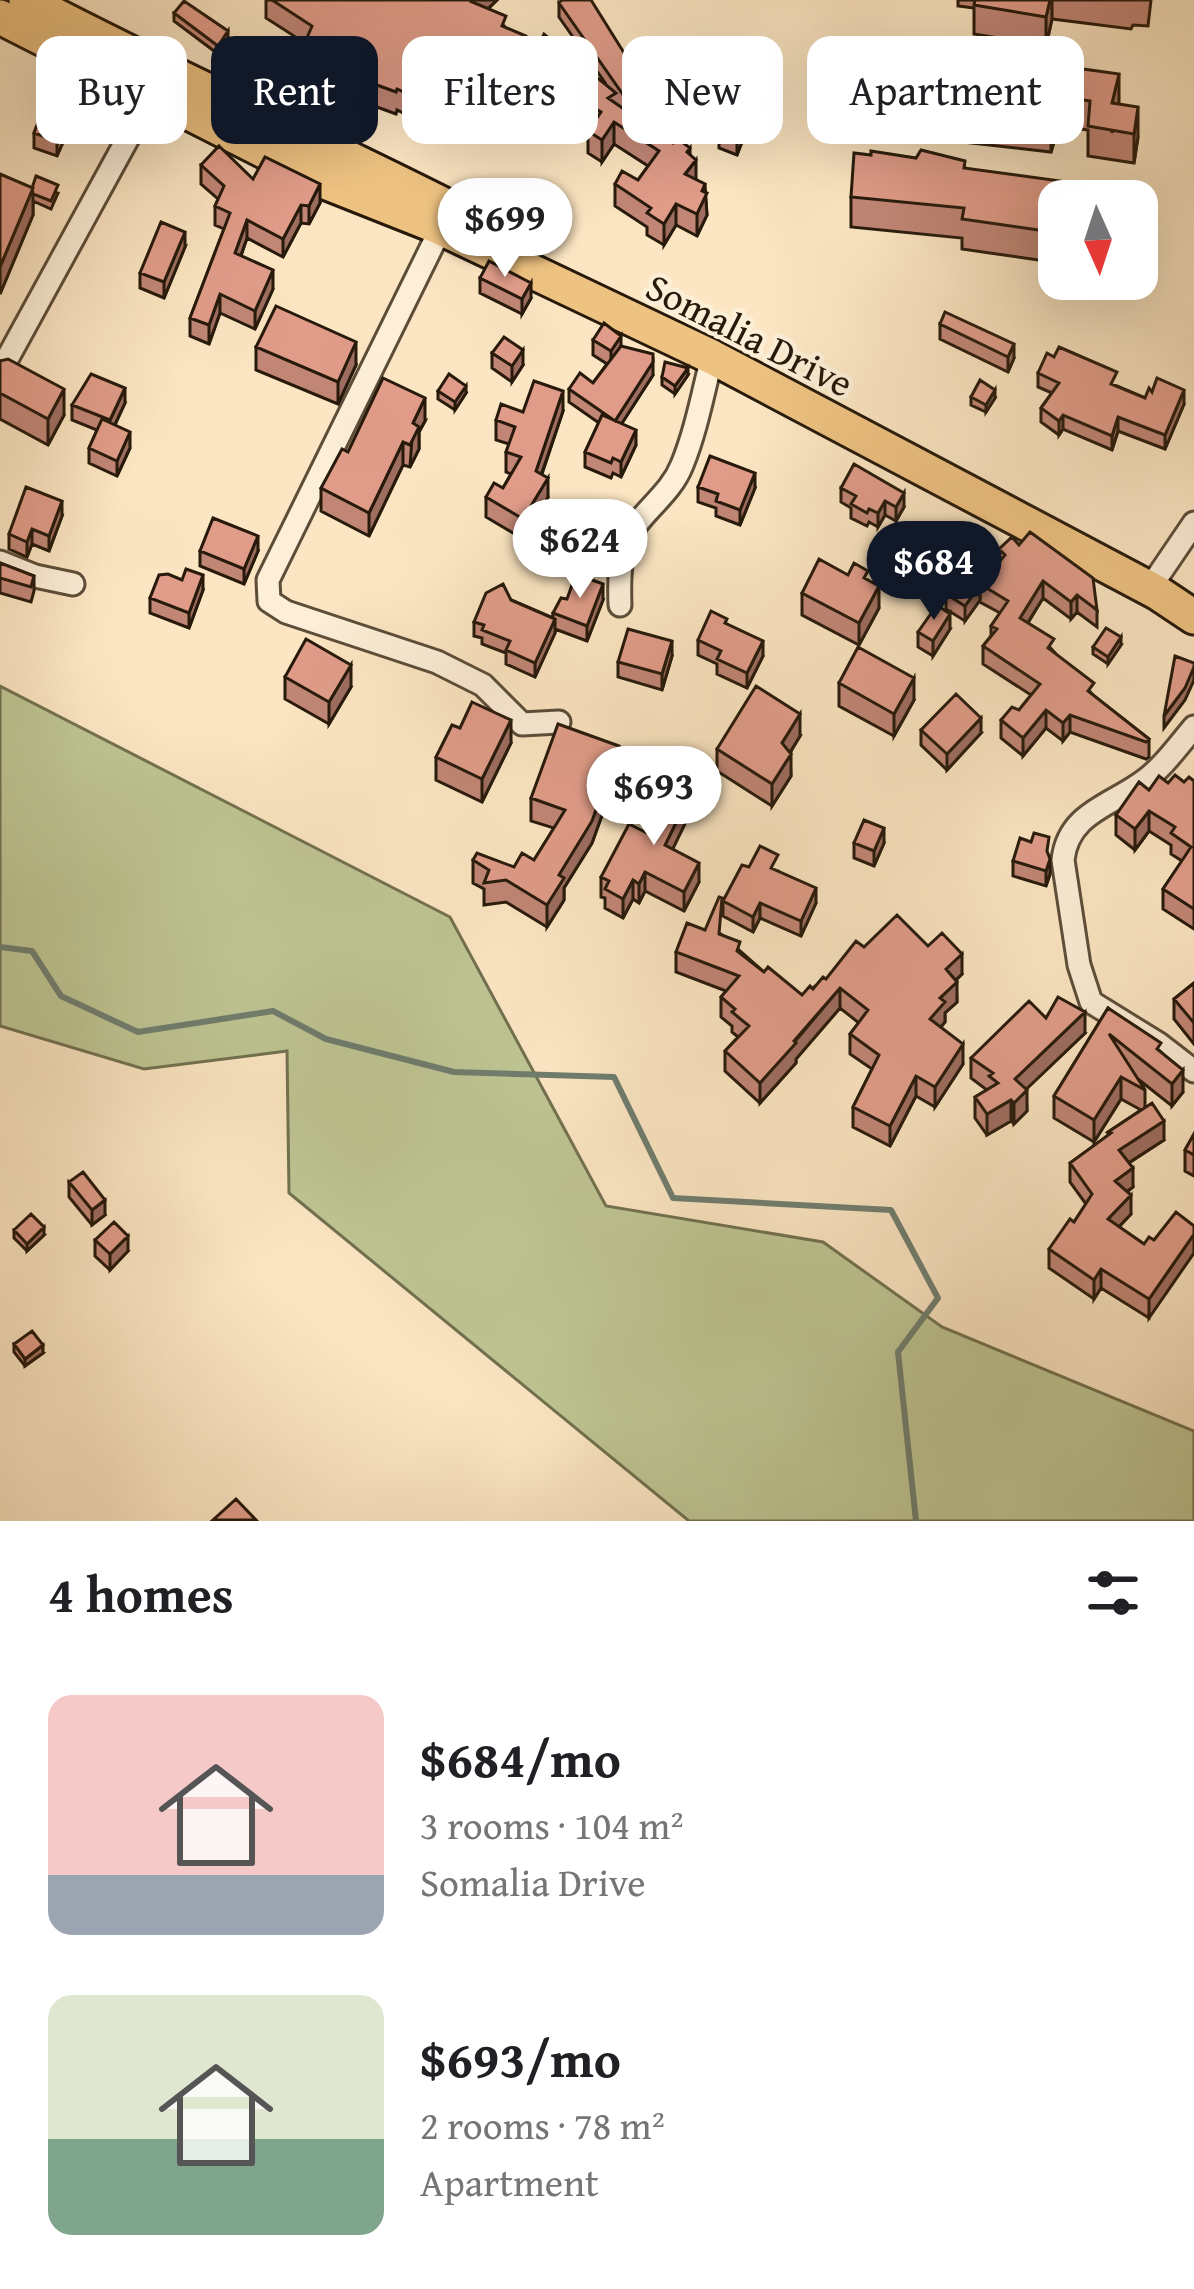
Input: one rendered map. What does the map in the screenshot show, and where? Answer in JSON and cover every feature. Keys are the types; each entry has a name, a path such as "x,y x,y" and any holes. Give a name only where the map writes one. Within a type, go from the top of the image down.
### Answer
{"main road":[{"name":"Somalia Drive","path":"26,0 84,36"},
{"name":"Somalia Drive","path":"0,17 46,36"},
{"name":"Somalia Drive","path":"187,94 403,184 984,476 1194,599"},
{"name":"Somalia Drive","path":"187,99 325,182 441,228 712,357 1158,593 1194,617"}],"street":[{"path":"0,372 125,144"},
{"path":"441,228 268,580 269,601 286,612 467,676 483,685 522,724 559,722"},
{"path":"620,605 618,572 626,544 680,470 712,357"},
{"path":"1158,576 1194,523"},
{"path":"0,562 73,584"},
{"path":"1194,727 1145,781 1086,815 1073,828 1063,860 1078,964 1091,1002 1194,1071"}],"green space":[{"path":"0,686 450,917 606,1206 823,1242 942,1327 1194,1431 1194,1521 689,1521 289,1193 287,1051 144,1069 0,1026"}],"building":[{"path":"272,0 475,0 472,2 506,16 502,26 526,36 402,36 402,91 396,92 378,85 378,36 308,36 312,26"},
{"path":"591,0 622,50 622,93 598,59 598,36 582,36 559,3"},
{"path":"975,0 1050,0 1046,17 974,5"},
{"path":"184,1 228,31 225,36 211,36 211,41 174,13"},
{"path":"1084,69 1119,74 1112,103 1138,107 1134,134 1088,126 1090,101 1084,100"},
{"path":"598,78 616,93 608,98 622,108 622,127 614,122 602,140 598,137"},
{"path":"648,144 690,148 687,152 696,160 685,174 705,184 702,191 707,193 697,214 676,204 664,224 647,213 651,208 615,184 622,171 638,180 659,151"},
{"path":"219,146 253,179 265,157 320,184 309,206 301,205 283,239 247,220 235,253 273,270 255,311 220,294 209,325 190,318 230,213 215,206 224,186 201,165"},
{"path":"921,150 965,161 964,168 1053,180 1038,180 1038,230 962,219 964,208 851,197 854,153 916,158"},
{"path":"0,174 33,188 0,267"},
{"path":"36,176 58,185 51,201 33,194"},
{"path":"161,222 185,232 164,282 140,273"},
{"path":"489,261 531,283 522,299 480,278"},
{"path":"276,306 356,342 338,382 256,347"},
{"path":"945,312 1014,344 1008,357 940,324"},
{"path":"604,323 621,336 611,351 593,340"},
{"path":"504,337 523,350 512,366 492,353"},
{"path":"621,346 653,354 653,362 615,421 569,389 580,373 593,383"},
{"path":"1059,347 1117,372 1111,384 1145,398 1157,378 1184,390 1165,435 1118,417 1112,436 1063,415 1059,421 1041,408 1059,383 1038,373 1047,353 1054,357"},
{"path":"8,359 64,389 48,419 0,393 0,361"},
{"path":"665,362 688,368 675,386 662,377"},
{"path":"91,374 125,388 110,420 72,405"},
{"path":"449,374 466,386 455,402 438,391"},
{"path":"383,378 425,398 413,423 419,427 410,445 403,442 369,513 321,488 342,449 348,452"},
{"path":"980,380 995,390 986,405 971,397"},
{"path":"534,381 563,391 536,471 548,478 523,519 486,497 494,483 503,488 521,457 506,452 515,427 496,420 501,404 523,412"},
{"path":"602,415 636,430 621,462 613,458 611,463 585,452"},
{"path":"102,419 130,432 117,461 89,448"},
{"path":"710,456 755,473 740,510 716,501 718,494 698,487"},
{"path":"854,464 904,493 896,507 885,501 878,513 869,509 867,513 851,504 856,496 841,488"},
{"path":"26,487 62,501 49,536 32,529 27,542 9,534"},
{"path":"213,518 258,536 244,569 200,551"},
{"path":"1030,532 1093,578 1097,610 1077,595 1071,602 1043,581 1020,618 1054,639 1048,648 1094,683 1088,691 1149,739 1146,742 1070,715 1063,723 1046,710 1023,738 1001,720 1012,707 1019,710 1040,684 983,646 997,629 991,626 1008,601 980,584 1005,555 999,549 1012,537 1019,545"},
{"path":"819,559 848,575 854,563 868,571 864,578 879,586 859,623 802,593"},
{"path":"0,563 34,576 31,587 0,578"},
{"path":"186,569 203,575 189,613 150,598 159,575 182,580"},
{"path":"963,570 982,582 965,606 946,594"},
{"path":"576,574 603,584 587,626 553,613 561,598 567,599"},
{"path":"503,584 511,600 555,619 535,663 506,650 510,641 474,622 486,593"},
{"path":"937,605 950,614 933,641 918,632"},
{"path":"711,611 763,641 747,673 717,659 721,651 698,640"},
{"path":"1106,628 1121,637 1108,657 1093,647"},
{"path":"628,629 672,641 662,674 618,662"},
{"path":"306,639 351,665 329,702 285,677"},
{"path":"858,647 914,678 894,714 839,683"},
{"path":"1175,656 1194,667 1164,716"},
{"path":"756,686 800,714 782,743 791,754 772,784 717,749"},
{"path":"956,694 981,718 947,754 921,730"},
{"path":"472,702 511,720 482,779 436,757 452,725 460,728"},
{"path":"558,724 619,746 592,821 547,905 506,880 484,883 489,870 473,860 477,853 514,867 522,853 534,860 565,810 531,798"},
{"path":"681,769 698,778 665,845 699,863 684,892 645,872 639,884 633,880 623,899 605,889 609,881 601,877 629,824 649,834"},
{"path":"1175,775 1184,782 1189,777 1194,781 1194,909 1163,889 1191,847 1171,833 1175,827 1149,811 1135,829 1116,815 1139,782 1149,790 1159,776 1168,783"},
{"path":"864,820 884,828 874,851 854,843"},
{"path":"1034,833 1049,837 1046,871 1013,861 1020,838 1031,842"},
{"path":"760,846 778,855 771,868 816,888 801,921 760,903 753,917 723,901 742,865 749,867"},
{"path":"719,897 719,934 740,942 737,951 764,972 768,967 802,995 826,979 856,941 864,947 897,915 928,946 942,933 962,954 946,969 957,982 940,998 945,1002 930,1019 963,1044 935,1087 916,1076 890,1126 853,1107 879,1055 850,1034 868,1010 840,988 760,1083 725,1051 749,1026 721,997 739,976 676,952 687,923 705,930"},
{"path":"1194,983 1194,1023 1174,999"},
{"path":"1058,997 1085,1012 1015,1079 1027,1090 1014,1103 1011,1100 987,1114 975,1097 998,1083 989,1076 993,1073 971,1058 1029,1001 1046,1018"},
{"path":"1108,1008 1161,1043 1157,1049 1183,1070 1172,1084 1109,1034 1145,1090 1121,1077 1094,1120 1054,1096"},
{"path":"1152,1103 1164,1121 1119,1150 1133,1168 1115,1181 1131,1195 1108,1219 1144,1244 1149,1237 1154,1240 1176,1212 1194,1226 1194,1234 1149,1299 1101,1269 1094,1280 1049,1249 1092,1194 1070,1163"},
{"path":"1194,1134 1194,1155 1185,1150"},
{"path":"83,1172 105,1200 92,1210 69,1182"},
{"path":"31,1214 44,1227 27,1244 14,1230"},
{"path":"114,1222 128,1236 110,1254 95,1240"},
{"path":"32,1331 43,1345 25,1359 14,1344"},
{"path":"236,1499 256,1520 213,1520"}],"waterway":[{"path":"0,947 32,951 61,996 138,1032 273,1011 326,1039 454,1072 614,1077 673,1198 891,1210 938,1298 898,1352 916,1521"}]}
